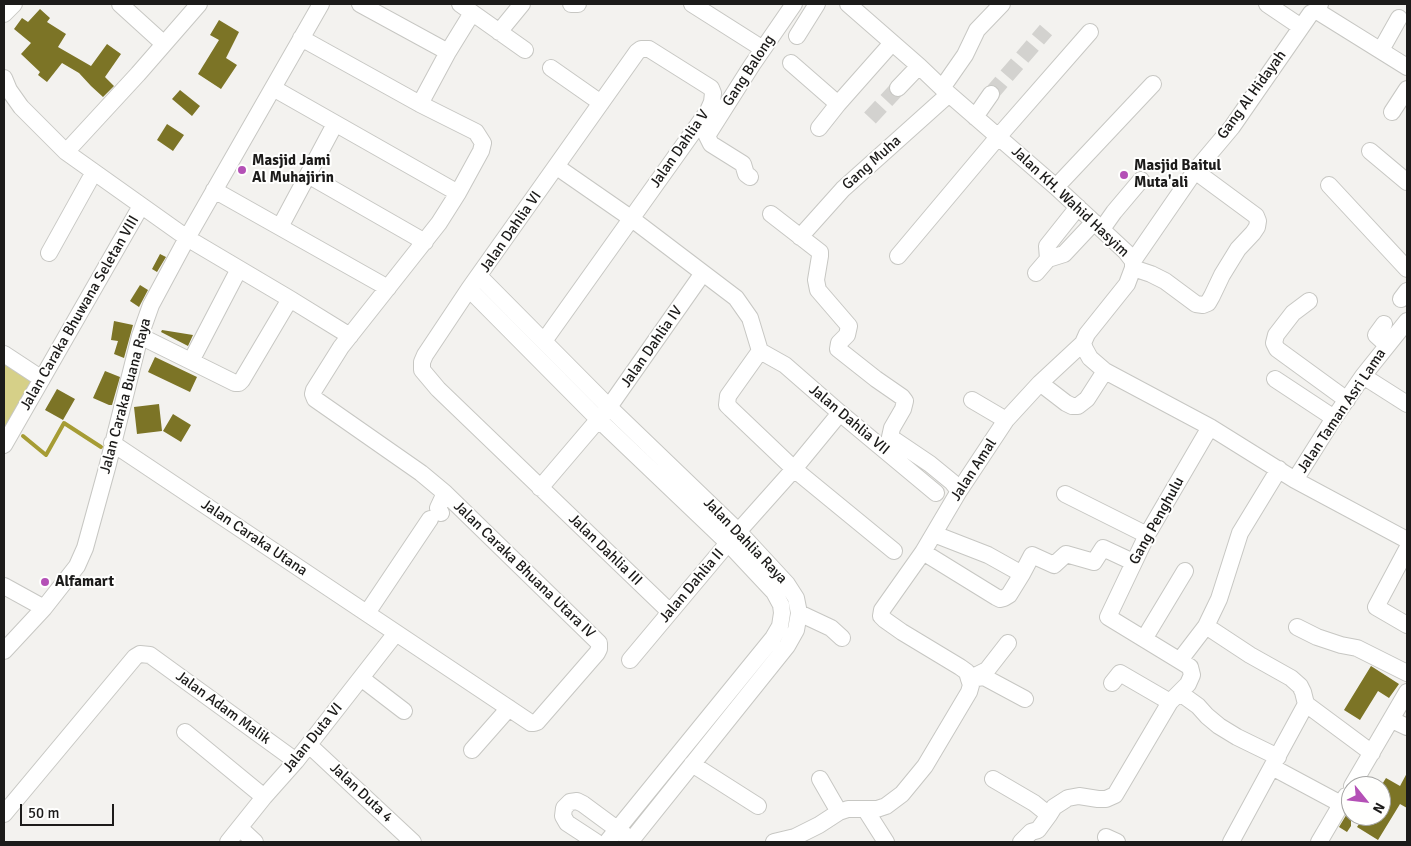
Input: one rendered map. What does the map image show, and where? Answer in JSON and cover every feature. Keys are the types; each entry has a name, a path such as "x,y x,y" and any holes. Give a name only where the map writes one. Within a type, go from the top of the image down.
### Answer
{"street":[{"path":"4,14 14,4"},
{"path":"120,4 164,44"},
{"path":"66,152 199,4"},
{"name":"Jalan Caraka Buana Raya","path":"4,651 44,608 77,566 85,548 140,336 151,305 186,238 321,4"},
{"path":"360,4 448,52"},
{"path":"499,32 522,4"},
{"path":"571,4 578,4"},
{"path":"692,4 763,49"},
{"name":"Gang Balong","path":"750,177 746,174 743,164 711,144 707,136 794,4"},
{"path":"797,36 817,4"},
{"name":"Jalan KH. Wahid Hasyim","path":"848,4 1056,187 1126,252 1133,265 1127,284 1094,324 1083,343"},
{"name":"Gang Muha","path":"800,237 843,189 945,91 977,30 1002,4"},
{"path":"1267,4 1301,27"},
{"path":"1319,7 1407,67"},
{"name":"Gang Al Hidayah","path":"1133,265 1195,171 1232,127 1311,13 1319,7"},
{"path":"301,38 420,104 448,52 466,9 524,50"},
{"path":"1381,50 1399,18"},
{"path":"898,256 998,137 1090,32"},
{"path":"819,128 892,43"},
{"name":"Jalan Dahlia VI","path":"422,362 474,283 557,168 600,103 637,52 641,49 649,49"},
{"name":"Jalan Dahlia V","path":"632,219 708,111 713,93 711,88 649,49"},
{"path":"791,63 838,104"},
{"path":"898,88 919,66"},
{"path":"551,68 600,103"},
{"path":"4,78 9,90 21,107 66,152 186,238 350,336"},
{"path":"1056,187 1154,84"},
{"path":"272,88 458,193"},
{"path":"1392,112 1407,89"},
{"path":"975,117 991,94"},
{"name":"Jalan Caraka Bhuana Utara IV","path":"396,633 531,723 537,722 599,649 599,643 445,493 421,473 315,399 313,394 341,347 439,223 481,151 483,143 476,132 420,104"},
{"path":"280,227 336,124"},
{"path":"1370,151 1407,182"},
{"path":"557,168 632,219 736,298 746,311 754,329 760,351 728,396 727,405 794,469 894,551"},
{"path":"1133,265 1165,281 1196,304 1203,305 1208,303 1238,249 1258,227 1258,221 1256,216 1195,171"},
{"path":"49,253 94,172"},
{"path":"308,175 425,242"},
{"path":"1036,273 1048,258 1064,254 1114,212 1141,180"},
{"path":"1328,185 1407,269"},
{"path":"214,190 388,288"},
{"name":"Jalan Caraka Bhuwana Seletan VIII","path":"4,445 141,206"},
{"path":"1048,258 1047,246 1078,207"},
{"path":"771,214 820,252 816,280 818,290 849,326 847,335 839,343 838,349 905,401 903,409 892,428 890,437 930,464 952,482 959,491"},
{"path":"544,342 632,219"},
{"path":"191,361 239,269"},
{"name":"Jalan Dahlia IV","path":"604,413 703,273"},
{"name":"Jalan Dahlia Raya","path":"474,283 544,342 604,413"},
{"name":"Jalan Dahlia Raya","path":"474,283 604,413 733,537 787,584 796,598 799,613"},
{"path":"140,336 235,383 240,383 290,299"},
{"path":"1309,301 1293,314 1276,335 1274,342 1277,349 1347,400"},
{"name":"Jalan Taman Asri Lama","path":"1295,480 1363,376 1407,320"},
{"path":"1384,324 1376,335 1387,344"},
{"path":"1083,343 1090,358 1105,371 1210,427 1295,480 1407,540"},
{"name":"Jalan Amal","path":"969,679 966,672 960,667 885,620 881,616 882,610 923,552 959,491 1006,420 1040,383 1083,343"},
{"name":"Jalan Dahlia VII","path":"760,351 785,365 936,493"},
{"path":"4,354 42,379"},
{"name":"Jalan Dahlia III","path":"422,362 422,370 433,384 670,612"},
{"path":"1040,383 1066,403 1078,406 1094,390 1105,371"},
{"path":"1363,376 1407,404"},
{"path":"1275,378 1334,418"},
{"path":"972,400 1006,420"},
{"path":"540,488 604,413"},
{"name":"Jalan Dahlia II","path":"630,660 840,413"},
{"name":"Gang Penghulu","path":"1144,639 1108,617 1147,535 1210,427"},
{"name":"Jalan Caraka Utana","path":"111,447 396,633"},
{"path":"1180,660 1206,626 1219,599 1240,533 1279,469"},
{"path":"367,613 435,516 445,493"},
{"path":"1066,494 1147,535"},
{"path":"934,534 988,555 1022,574"},
{"name":"Jalan Dahlia Raya","path":"607,842 767,645 780,626 781,604 733,537"},
{"path":"923,552 996,597 1004,598 1009,595 1032,555 1054,564 1066,554 1094,562 1103,548 1133,562"},
{"path":"1407,549 1376,607 1407,625"},
{"path":"1021,842 1030,832 1038,830 1054,807 1068,798 1079,796 1106,799 1115,795 1175,698 1188,684 1192,675 1190,667 1144,639 1185,571"},
{"path":"4,586 44,608"},
{"path":"596,842 567,823 563,816 564,808 570,802 577,801 583,804 632,841 787,646 796,630 799,613 831,628 842,638"},
{"path":"1206,626 1250,655 1291,678 1300,686 1306,704 1372,753"},
{"path":"1297,627 1317,637 1357,648 1407,673"},
{"name":"Jalan Duta VI","path":"228,842 296,761 396,633"},
{"path":"969,679 987,670 1008,643"},
{"name":"Jalan Adam Malik","path":"4,814 135,657 140,654 150,655 296,761"},
{"path":"1112,683 1120,673 1175,698 1198,706 1219,726 1341,804 1319,842"},
{"path":"969,679 984,677 1025,699"},
{"path":"361,678 404,711"},
{"path":"774,842 795,838 839,812 848,809 877,809 886,806 902,794 925,766 968,692 969,679"},
{"path":"1358,776 1407,692"},
{"path":"1231,842 1306,704"},
{"path":"472,750 509,708"},
{"path":"1392,720 1407,727"},
{"path":"184,732 264,797"},
{"name":"Jalan Duta 4","path":"309,744 414,842"},
{"path":"692,764 758,806"},
{"path":"820,779 839,812"},
{"path":"993,779 1034,803 1049,815"},
{"path":"865,809 886,842"},
{"path":"240,828 255,842"}],"shaded area":[{"path":"4,354 37,376 4,431"}],"building":[{"path":"40,9 50,18 47,22 66,34 58,47 91,66 107,44 121,54 105,77 114,86 103,97 79,73 62,63 47,82 38,75 40,72 21,54 31,43 14,29 22,18 28,22"},
{"path":"219,20 239,32 226,58 237,65 221,89 198,74 219,40 210,35"},
{"path":"180,90 200,106 192,116 172,99"},
{"path":"167,124 184,135 173,151 157,140"},
{"path":"160,254 166,257 157,272 152,269"},
{"path":"140,285 148,290 139,307 130,301"},
{"path":"114,321 133,325 124,358 114,354 118,341 111,340"},
{"path":"162,330 193,335 188,346 161,332"},
{"path":"155,357 197,377 190,392 148,372"},
{"path":"105,371 120,377 112,405 93,398"},
{"path":"57,389 75,399 63,420 45,410"},
{"path":"159,404 162,431 137,434 134,407"},
{"path":"173,414 191,425 181,442 163,431"},
{"path":"1371,666 1399,684 1389,698 1378,691 1360,720 1344,710"},
{"path":"1407,773 1407,808 1400,804 1391,819 1391,781 1400,786"},
{"path":"1341,824 1341,826 1351,826 1347,832 1339,827"},
{"path":"1358,826 1387,826 1378,840"}],"waterway":[{"path":"23,436 46,455 64,423 101,447"}],"tunnel":[{"path":"991,94 1046,30"},
{"path":"870,118 898,88"}],"place":[{"name":"Masjid Jami Al Muhajirin","path":"242,170"},
{"name":"Masjid Baitul Muta'ali","path":"1124,175"},
{"name":"Alfamart","path":"45,582"}]}
